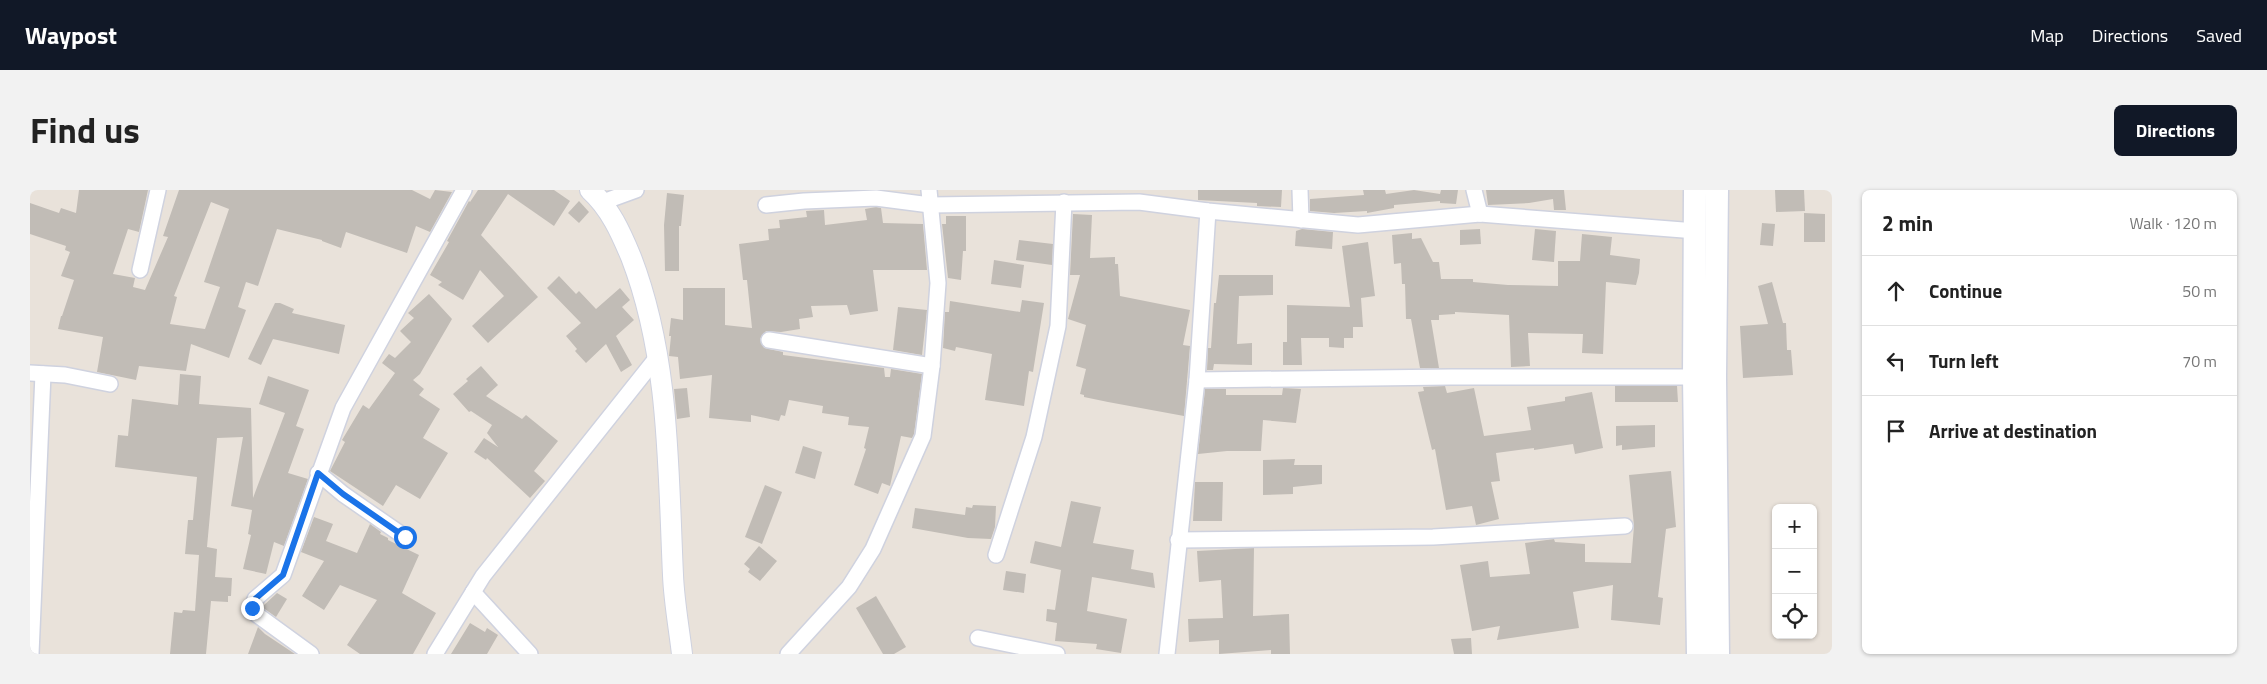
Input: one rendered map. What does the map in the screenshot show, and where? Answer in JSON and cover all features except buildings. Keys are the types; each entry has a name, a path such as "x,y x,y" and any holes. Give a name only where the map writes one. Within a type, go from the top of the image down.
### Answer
{"main road":[{"path":"1695,190 1694,377 1698,654"},
{"path":"1717,190 1715,378 1718,654"}],"street":[{"path":"140,270 158,190"},
{"path":"311,654 256,614 252,608 255,599 283,575 318,473 343,408 464,190"},
{"path":"636,190 597,196 624,240 644,290 658,356 668,452 673,578 682,654"},
{"path":"1300,190 1301,220"},
{"path":"1474,190 1480,214"},
{"path":"766,205 804,201 876,198 930,197 1064,202 1139,196 1208,212 1358,224 1480,214 1696,231"},
{"path":"788,654 849,587 873,548 923,436 932,366 938,284 930,197"},
{"path":"996,555 1034,437 1058,326 1064,202"},
{"path":"1167,654 1197,380 1208,212"},
{"path":"769,340 932,366"},
{"path":"436,654 483,576 658,356"},
{"path":"31,654 36,373 110,384"},
{"path":"1197,380 1694,377"},
{"path":"318,473 350,499 405,537"},
{"path":"1178,540 1433,537 1625,526"},
{"path":"473,592 530,654"},
{"path":"978,638 1057,654"}],"route":[{"path":"252,608 255,599 283,575 318,473 343,494 405,537"}]}
